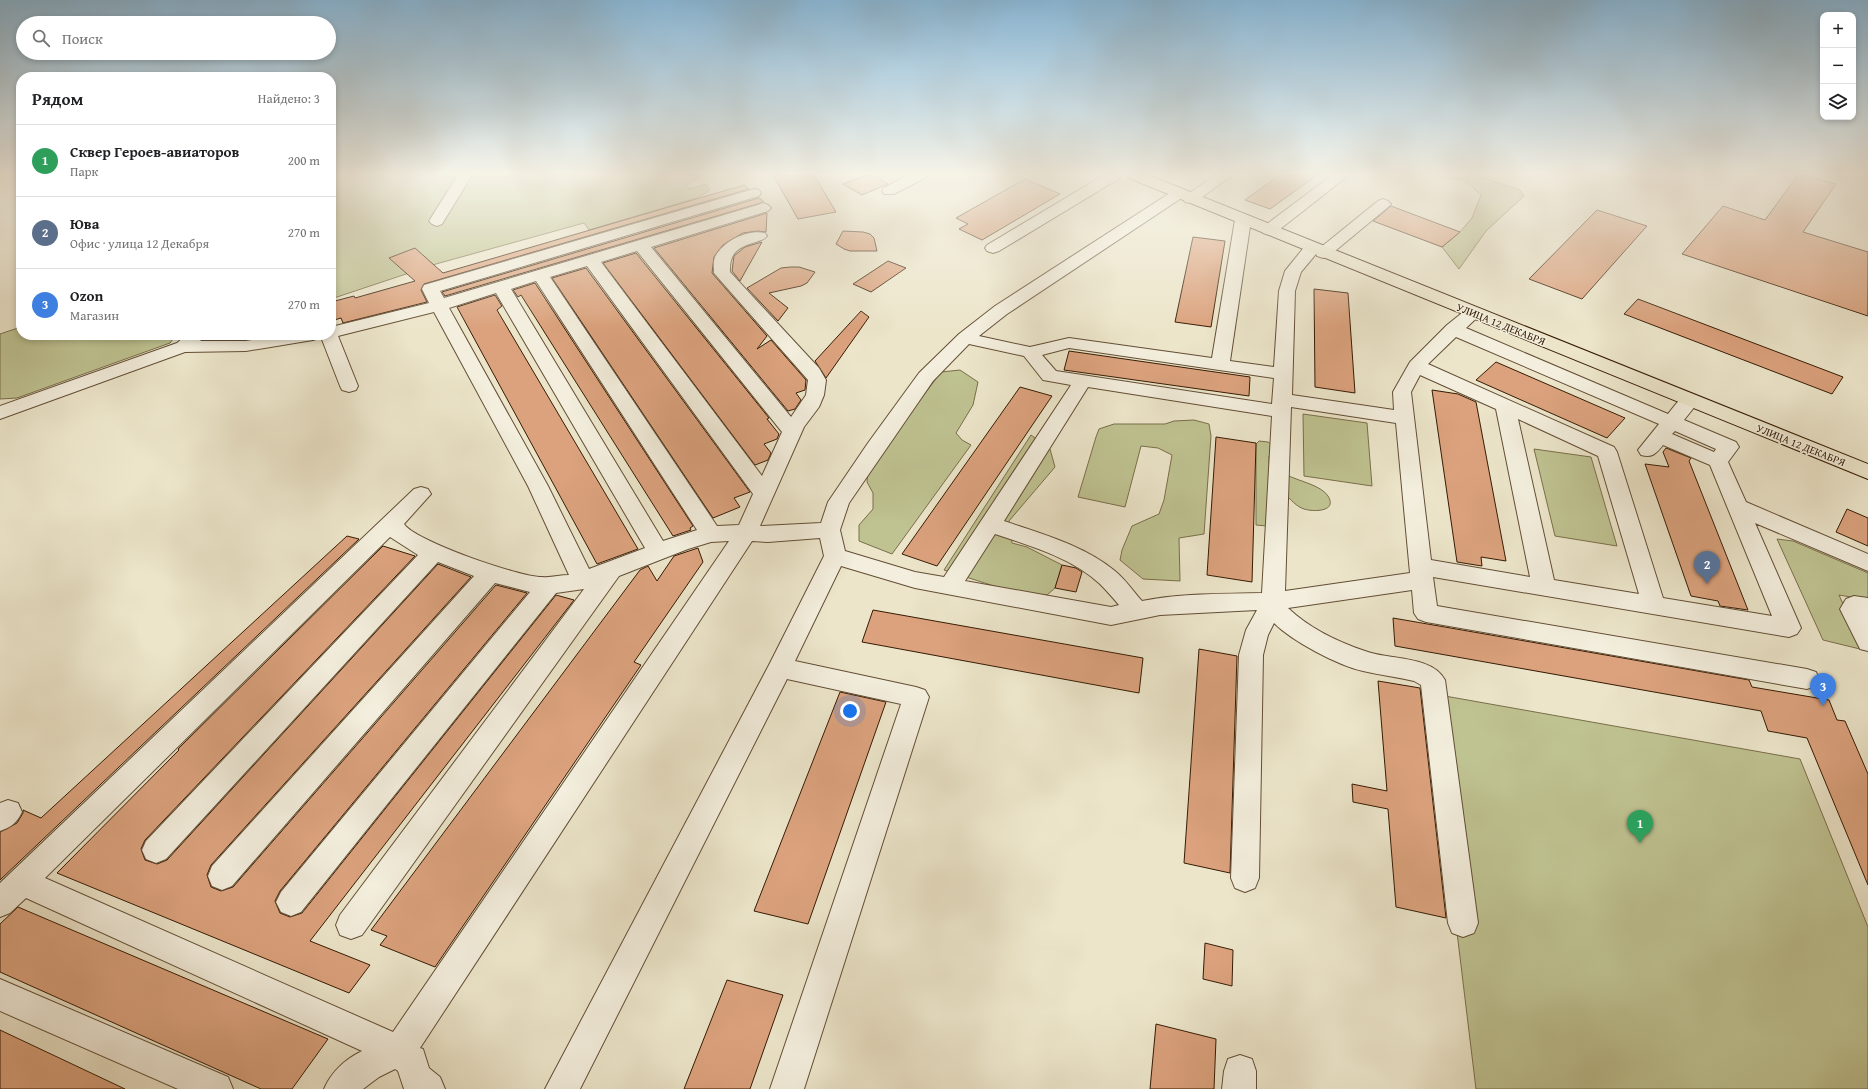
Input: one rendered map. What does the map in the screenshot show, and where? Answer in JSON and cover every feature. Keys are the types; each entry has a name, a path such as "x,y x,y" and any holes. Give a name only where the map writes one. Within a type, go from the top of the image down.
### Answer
{"main road":[{"name":"УЛИЦА 12 ДЕКАБРЯ","path":"1258,226 1868,472"}],"street":[{"path":"583,580 538,486 430,289 643,226"},
{"path":"336,331 440,305 704,226"},
{"path":"993,248 1030,226"},
{"path":"562,1089 780,668 835,556 829,530 839,502 875,448 926,377 965,338 1001,310 1136,226"},
{"path":"1220,365 1242,226"},
{"path":"1268,230 1274,226"},
{"path":"1245,878 1251,655 1256,630 1273,604 1287,291 1293,271 1318,250 1352,226"},
{"path":"341,1089 347,1080 371,1061 399,1051 746,533 792,432 816,395 817,380 812,372 722,273 722,258 731,247 748,238 759,236"},
{"path":"641,245 792,432"},
{"path":"591,260 764,494"},
{"path":"540,275 711,534"},
{"path":"502,287 658,552"},
{"path":"1473,313 1453,329 1416,366 1402,392 1426,613 1807,679"},
{"path":"835,556 915,580 1111,616 1160,606 1200,602 1273,604 1422,574 1544,587 1789,628 1718,461 1729,447 1659,436 1453,329"},
{"path":"965,338 1030,352 1069,343 1284,374"},
{"path":"183,347 191,340"},
{"path":"4,410 183,347 246,346 283,340"},
{"path":"331,340 349,386"},
{"path":"1030,352 1050,376 1282,405 1405,418"},
{"path":"1416,366 1606,452 1654,606"},
{"path":"950,586 1083,381"},
{"path":"1659,436 1690,400"},
{"path":"1505,406 1544,587"},
{"path":"0,902 421,494"},
{"path":"1738,507 1868,563"},
{"path":"392,523 399,534 434,552 490,573 541,586 583,580 610,571 680,543 711,534 768,534 829,530"},
{"path":"990,524 1050,545 1087,563 1108,579 1137,611"},
{"path":"156,850 434,552"},
{"path":"351,925 610,571"},
{"path":"222,876 490,573"},
{"path":"291,902 550,585"},
{"path":"1273,604 1291,625 1331,646 1362,660 1420,672 1433,680 1463,923"},
{"path":"1868,607 1854,605 1852,609 1868,642"},
{"path":"780,668 916,697 787,1089"},
{"path":"22,882 399,1051 411,1061 416,1078 428,1089"},
{"path":"0,995 216,1089"}],"green space":[{"path":"336,226 574,226 436,264 336,297"},
{"path":"586,226 603,226 589,230"},
{"path":"1465,226 1492,226 1486,231 1459,269 1442,247"},
{"path":"16,329 16,340 172,340 170,343 17,398 0,399 0,334"},
{"path":"960,370 978,382 973,405 956,433 962,440 971,445 892,554 859,541 859,525 873,509 873,493 867,482 868,470 941,372"},
{"path":"1303,414 1367,423 1372,486 1304,476"},
{"path":"1194,420 1209,424 1211,436 1204,534 1179,538 1180,581 1143,579 1120,560 1122,550 1132,526 1159,514 1164,500 1172,455 1158,448 1141,446 1125,507 1078,497 1096,437 1099,429 1114,424 1165,424 1174,421"},
{"path":"1031,435 1050,449 1055,467 1009,521 1012,543 1027,547 1062,565 1055,588 1047,595 1016,593 944,570"},
{"path":"1259,441 1268,442 1272,445 1273,454 1269,456 1269,463 1287,475 1315,486 1325,492 1330,501 1330,505 1323,510 1304,509 1296,505 1285,494 1267,526 1256,525 1256,444"},
{"path":"1534,449 1591,457 1617,546 1555,536"},
{"path":"1777,539 1793,541 1868,573 1868,600 1839,595 1864,650 1823,640"},
{"path":"1428,693 1800,759 1868,927 1868,1089 1476,1089"}],"building":[{"path":"604,226 623,226 424,284 421,290 427,302 343,323 341,318 336,320 336,301 354,296 355,298 415,281 389,258 415,248 443,273"},
{"path":"665,226 683,226 445,296 442,292"},
{"path":"726,226 766,226 766,232 758,231 743,233 723,245 714,257 712,273 767,336 757,349 771,340 806,380 805,390 796,393 801,400 795,409 788,411 654,248"},
{"path":"965,226 1006,226 982,240 959,229"},
{"path":"1386,226 1444,226 1460,232 1442,247"},
{"path":"1581,226 1647,226 1582,299 1529,279"},
{"path":"1706,226 1807,226 1803,232 1868,252 1868,316 1682,254"},
{"path":"843,231 863,232 870,234 874,238 877,251 850,251 844,249 836,244"},
{"path":"1193,237 1225,241 1211,327 1175,322"},
{"path":"762,242 740,281 732,271 734,256 745,247"},
{"path":"636,253 769,418 767,419 779,434 777,439 764,444 771,453 768,460 755,465 603,263"},
{"path":"888,261 906,268 871,292 853,284"},
{"path":"799,267 815,272 807,283 801,286 769,293 788,308 778,321 747,288 781,268"},
{"path":"586,268 750,492 734,498 740,507 713,518 552,278"},
{"path":"535,283 693,526 690,528 691,530 673,536 521,295 518,297 513,290"},
{"path":"1314,289 1348,293 1355,393 1315,387"},
{"path":"495,295 502,306 497,310 638,549 597,564 457,307"},
{"path":"1638,299 1843,377 1832,394 1624,314"},
{"path":"861,311 869,317 826,378 815,361"},
{"path":"1069,351 1250,377 1249,396 1064,370"},
{"path":"1496,362 1625,418 1607,438 1476,380"},
{"path":"1020,387 1052,396 937,566 902,554"},
{"path":"1432,390 1458,394 1476,402 1506,561 1481,557 1482,566 1457,562"},
{"path":"1216,437 1256,443 1252,582 1207,575"},
{"path":"1666,448 1691,458 1689,461 1748,610 1720,606 1718,601 1691,596 1645,464 1669,467 1663,452"},
{"path":"1847,509 1868,518 1868,546 1836,532"},
{"path":"347,536 359,539 0,880 0,832 17,823 23,813 23,810 41,818"},
{"path":"383,546 415,556 145,840 141,849 145,860 157,864 167,860 438,564 471,577 211,865 207,875 211,887 221,891 233,887 496,585 527,593 280,891 275,901 280,913 290,917 302,913 556,595 574,600 310,941 370,965 349,993 57,873 179,750 178,749"},
{"path":"698,548 703,562 634,662 641,665 435,967 380,945 387,936 371,930 640,570 648,566 657,581 674,556"},
{"path":"1062,565 1076,568 1082,572 1076,592 1055,588"},
{"path":"873,610 1143,658 1139,693 862,642"},
{"path":"1393,618 1749,680 1752,687 1829,700 1837,720 1845,721 1868,774 1868,885 1807,738 1768,731 1761,711 1395,646"},
{"path":"1199,649 1237,656 1230,873 1184,863"},
{"path":"1378,681 1420,688 1446,918 1396,907 1388,809 1353,802 1352,784 1387,791"},
{"path":"840,692 886,702 808,924 754,911"},
{"path":"18,907 328,1039 292,1089 261,1089 0,972 0,924"},
{"path":"1205,943 1233,950 1232,986 1203,979"},
{"path":"727,980 783,995 750,1089 684,1089"},
{"path":"1156,1024 1216,1039 1214,1089 1150,1089"},
{"path":"0,1030 125,1089 0,1089"}],"place":[{"name":"Юва","path":"1707,584"},
{"name":"Ozon","path":"1823,706"},
{"name":"Сквер Героев-авиаторов","path":"1640,843"}]}
